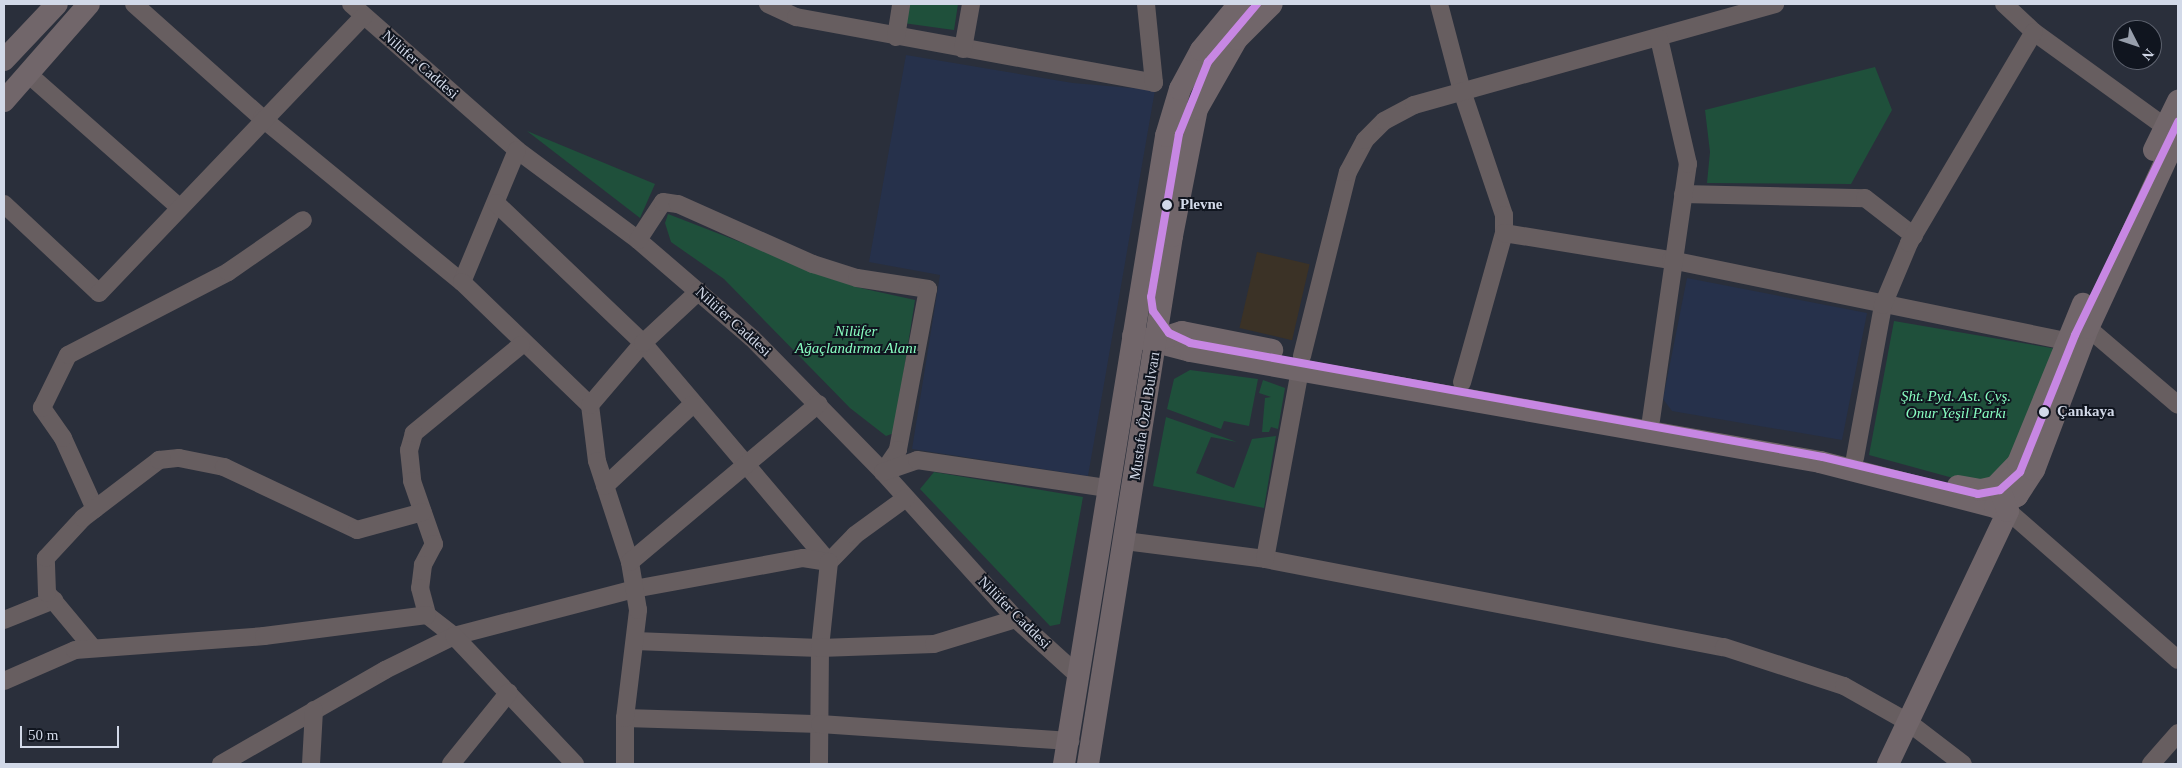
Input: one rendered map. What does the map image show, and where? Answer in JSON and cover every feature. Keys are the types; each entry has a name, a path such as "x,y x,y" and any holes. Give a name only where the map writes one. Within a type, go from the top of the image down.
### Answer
{"main road":[{"path":"4,60 57,4"},
{"path":"4,101 89,4"},
{"name":"Mustafa Özel Bulvarı","path":"1064,764 1070,740 1080,677 1106,488 1166,136 1180,89 1201,50 1239,4"},
{"name":"Mustafa Özel Bulvarı","path":"1088,764 1158,340 1172,236 1197,109 1236,39 1272,4"},
{"path":"1133,336 1158,340 1182,332 1301,363 1820,462 1995,507 2003,500 2017,496 2034,470 2088,328 2175,133 2178,101"},
{"path":"1888,764 1908,722 2003,500 2066,341 2175,133"},
{"path":"1301,363 1462,382 1651,420 1856,458 1955,485 1981,490 2003,500"}],"street":[{"path":"134,4 262,118 462,282 522,345 590,405"},
{"path":"768,4 896,38 1154,82 1180,89"},
{"path":"896,38 901,4"},
{"path":"963,49 972,4"},
{"path":"1146,4 1154,82"},
{"path":"1439,4 1462,91 1504,214 1504,233 1462,382"},
{"path":"1266,559 1301,363 1348,172 1364,140 1384,121 1414,105 1776,4"},
{"path":"2004,4 2034,32 2175,133"},
{"path":"4,204 99,293 262,118 357,8"},
{"name":"Nilüfer Caddesi","path":"357,8 517,150 638,240 700,291 818,404 883,472 1016,619 1080,677"},
{"path":"1856,458 1883,305 1914,236 2034,32"},
{"path":"1651,420 1671,260 1688,164 1659,38"},
{"path":"28,73 179,207"},
{"path":"462,282 517,150"},
{"path":"1683,194 1865,198 1914,236"},
{"path":"638,240 663,202 678,204 812,264 857,278 928,289 898,450 883,472"},
{"path":"496,203 643,343 692,405 748,465 829,562"},
{"path":"95,509 63,438 42,408 68,355 228,272 303,220"},
{"path":"1504,233 1671,260 2066,341 2088,328 2178,404"},
{"path":"625,764 625,718 635,641 634,589 630,562 605,486 590,431 590,405 643,343 700,291"},
{"path":"522,345 414,433 409,450 412,481 434,544 423,565 420,588 427,615 454,636 575,764"},
{"path":"630,562 748,465 818,404"},
{"path":"605,486 692,405"},
{"path":"93,648 47,592 46,558 95,509 159,460 178,458 224,467 357,530 423,512"},
{"path":"883,472 917,460 1106,488"},
{"path":"819,764 820,648 829,562 855,535 906,498"},
{"path":"2003,500 2178,660"},
{"path":"1125,541 1266,559 1724,647 1844,686 1908,722 1963,764"},
{"path":"220,764 314,710 454,636 634,589 803,558 829,562"},
{"path":"4,620 54,600"},
{"path":"4,681 75,650 264,636 427,615"},
{"path":"635,641 820,648 934,644 1016,619"},
{"path":"451,764 508,692"},
{"path":"311,764 314,710"},
{"path":"625,718 820,724 1070,740"},
{"path":"2151,764 2178,733"}],"shaded area":[{"path":"906,55 1073,83 1155,90 1088,476 912,449 940,275 869,262"},
{"path":"1257,252 1310,264 1292,340 1239,328"},
{"path":"1687,278 1867,313 1842,440 1672,411 1663,399"}],"green space":[{"path":"906,4 958,4 954,30 903,23"},
{"path":"1875,67 1892,110 1851,184 1707,183 1710,152 1705,110"},
{"path":"527,131 655,184 640,218"},
{"name":"Nilüfer Ağaçlandırma Alanı","path":"668,214 856,287 915,300 894,433 886,436 850,408 724,279 671,242 665,223"},
{"name":"Şht. Pyd. Ast. Çvş. Onur Yeşil Parkı","path":"1894,321 2057,349 2012,462 1994,482 1964,481 1869,455"},
{"path":"1190,370 1258,379 1249,426 1224,421 1221,429 1167,409 1174,379"},
{"path":"1263,380 1285,388 1278,429 1271,427 1269,432 1262,432 1265,398 1271,397 1259,393"},
{"path":"1166,417 1237,442 1211,437 1196,473 1234,488 1252,439 1276,436 1264,508 1153,486"},
{"path":"934,472 1083,497 1060,624 1050,626 920,489"}],"transit line":[{"path":"1257,4 1208,62 1179,134 1151,297 1153,311 1169,333 1190,343 1823,457 1978,494 2000,490 2020,472 2075,335 2178,122"}],"place":[{"name":"Plevne","path":"1167,205"},
{"name":"Çankaya","path":"2044,412"}]}
